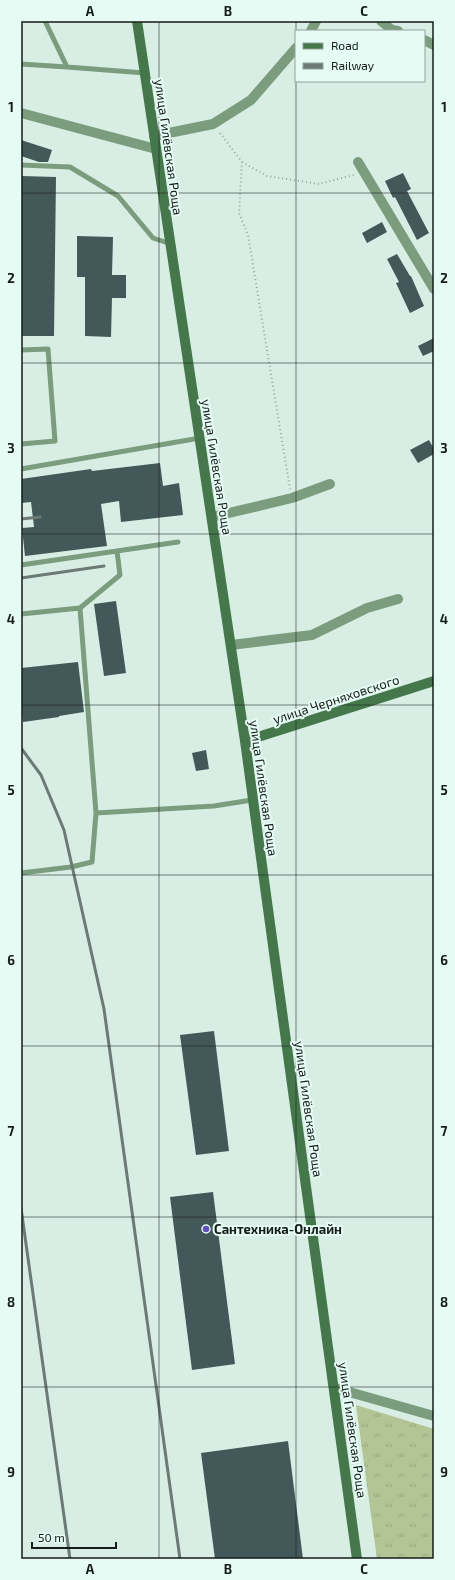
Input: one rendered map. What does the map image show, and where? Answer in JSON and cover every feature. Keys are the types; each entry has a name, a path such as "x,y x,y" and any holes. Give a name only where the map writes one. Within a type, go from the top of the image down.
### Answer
{"street":[{"name":"улица Гилёвская Роща","path":"137,21 245,741 335,1388 357,1559"},
{"path":"312,30 316,21"},
{"path":"381,21 392,30"},
{"path":"425,40 434,45"},
{"path":"154,136 213,124 251,100 295,49"},
{"path":"21,113 156,149"},
{"path":"358,162 434,289"},
{"path":"212,517 292,498 330,484"},
{"path":"231,645 312,635 366,608 398,599"},
{"name":"улица Черняховского","path":"245,741 434,681"},
{"path":"335,1388 434,1416"}],"lane":[{"path":"45,21 67,67"},
{"path":"21,64 145,73"},
{"path":"21,165 70,167 118,196 153,238 170,244"},
{"path":"21,350 48,349 55,441 21,444"},
{"path":"21,469 200,438"},
{"path":"21,565 178,542"},
{"path":"21,614 80,608 120,575 117,551"},
{"path":"21,873 71,867 92,862 96,813 80,608"},
{"path":"96,813 214,806 252,800"}],"path":[{"path":"213,124 242,162 267,176 319,184 365,173"},
{"path":"242,162 238,212 248,235 292,498"}],"green space":[{"path":"356,1405 434,1429 434,1559 377,1559"}],"building":[{"path":"21,140 52,150 48,162 39,162 21,156"},
{"path":"403,173 411,189 407,191 429,233 417,240 385,181"},
{"path":"21,176 56,177 54,336 21,336"},
{"path":"382,222 387,232 367,243 362,233"},
{"path":"77,236 113,237 112,275 126,275 126,298 112,298 111,337 85,336 85,277 77,277"},
{"path":"397,254 411,276 424,306 410,313 396,283 399,282 387,259"},
{"path":"434,338 434,351 423,356 418,346"},
{"path":"429,440 434,449 434,454 418,463 410,450"},
{"path":"160,463 163,486 179,483 183,515 121,522 119,501 101,504 107,546 25,556 22,528 34,527 31,502 21,503 21,479 91,469 92,471"},
{"path":"116,601 126,673 104,676 94,604"},
{"path":"78,662 84,712 23,722 21,702 21,668"},
{"path":"206,750 209,769 196,771 192,753"},
{"path":"214,1031 229,1151 196,1155 180,1035"},
{"path":"213,1192 235,1364 192,1370 170,1197"},
{"path":"288,1441 303,1559 215,1559 201,1453"}],"railway":[{"path":"21,519 40,517"},
{"path":"21,578 104,566"},
{"path":"21,748 41,775 64,830 104,1009 180,1559"},
{"path":"21,1208 70,1559"}],"place":[{"name":"Сантехника-Онлайн","path":"206,1229"}]}
